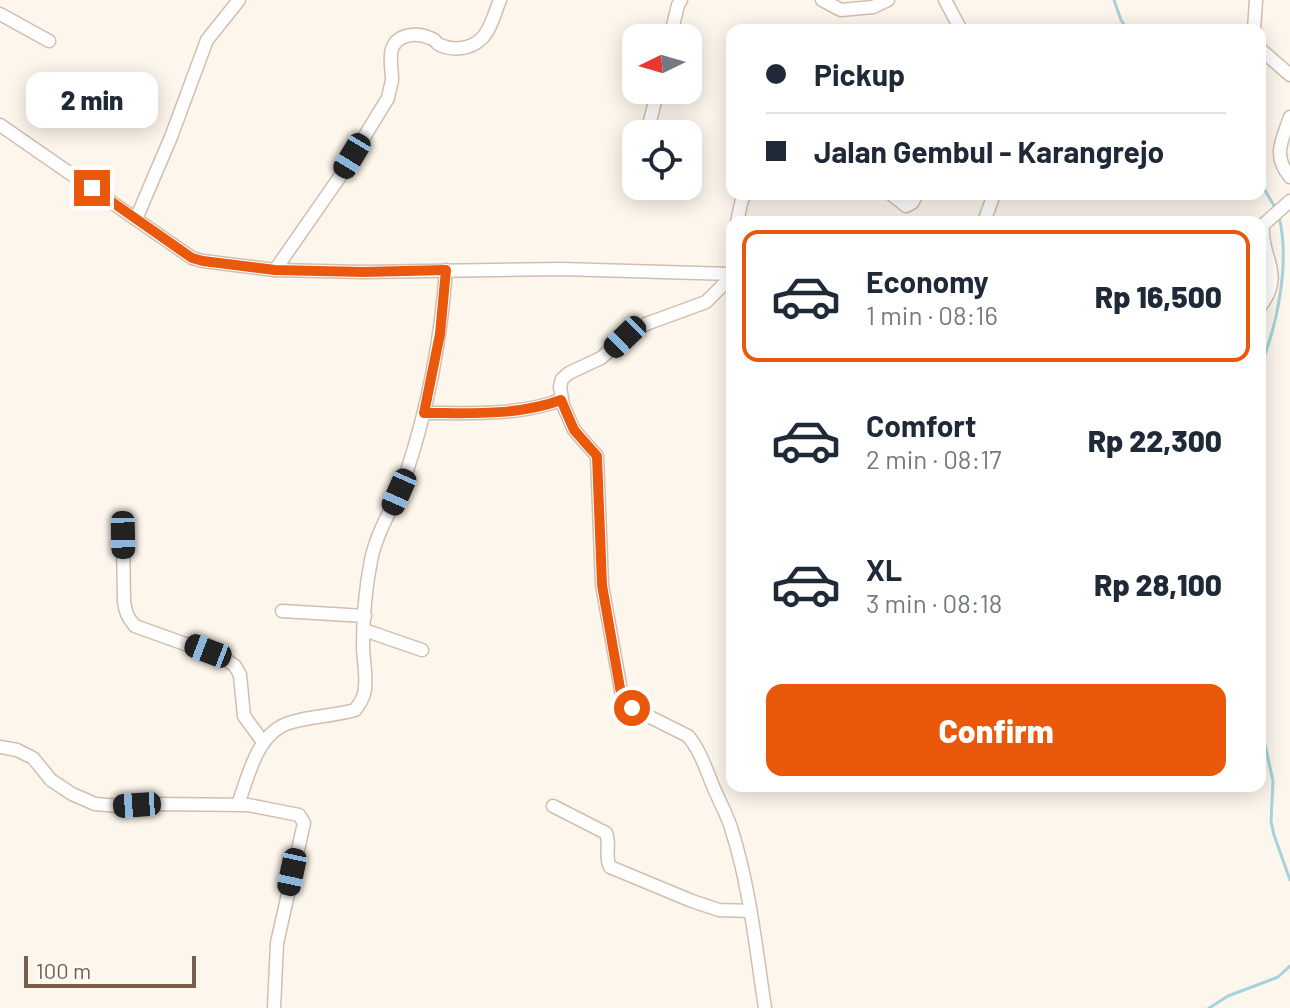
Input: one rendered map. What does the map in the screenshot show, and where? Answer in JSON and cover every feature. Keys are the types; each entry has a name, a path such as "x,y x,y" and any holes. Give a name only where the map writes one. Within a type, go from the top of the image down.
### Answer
{"street":[{"path":"136,219 207,40 239,0"},
{"path":"275,270 339,178 388,98 392,85 393,45 407,36 418,35 449,47 465,48 477,43 484,37 500,0"},
{"path":"673,24 681,0"},
{"path":"822,0 839,5 873,7 888,0"},
{"path":"945,0 958,24"},
{"path":"1254,24 1256,0"},
{"path":"0,14 49,41"},
{"path":"1266,54 1290,75"},
{"path":"1290,117 1279,157 1290,177"},
{"path":"0,125 192,258 203,261 275,270 561,269 726,275"},
{"path":"1266,222 1289,202"},
{"path":"1266,249 1273,274 1266,300"},
{"path":"238,804 263,742 277,728 355,710 364,695 363,653 371,561 374,547 402,485 424,413 440,334 446,270"},
{"path":"726,281 706,302 646,324 601,358 569,373 562,379 561,400 574,430 597,456 602,585 622,696 632,708 688,736 694,743 731,827 740,857 765,1008"},
{"path":"424,413 507,412 561,400"},
{"path":"123,535 124,601 129,620 135,626 224,658 235,666 242,685 244,716 263,742"},
{"path":"282,611 365,623 422,650"},
{"path":"0,747 17,750 33,758 51,780 95,804 238,804 299,815 304,823 277,943 274,1008"},
{"path":"553,806 606,833 610,842 607,861 610,867 719,910 750,911"}],"waterway":[{"path":"1114,0 1124,24"},
{"path":"1266,192 1276,209"},
{"path":"1266,350 1277,312 1283,273 1279,216"},
{"path":"1266,749 1273,781 1271,821 1290,880"},
{"path":"1209,1008 1228,996 1278,977 1290,966"}],"route":[{"path":"92,188 192,258 203,261 275,270 446,270 440,334 424,413 507,412 561,400 574,430 597,456 602,585 620,688 626,703 632,708"}]}
